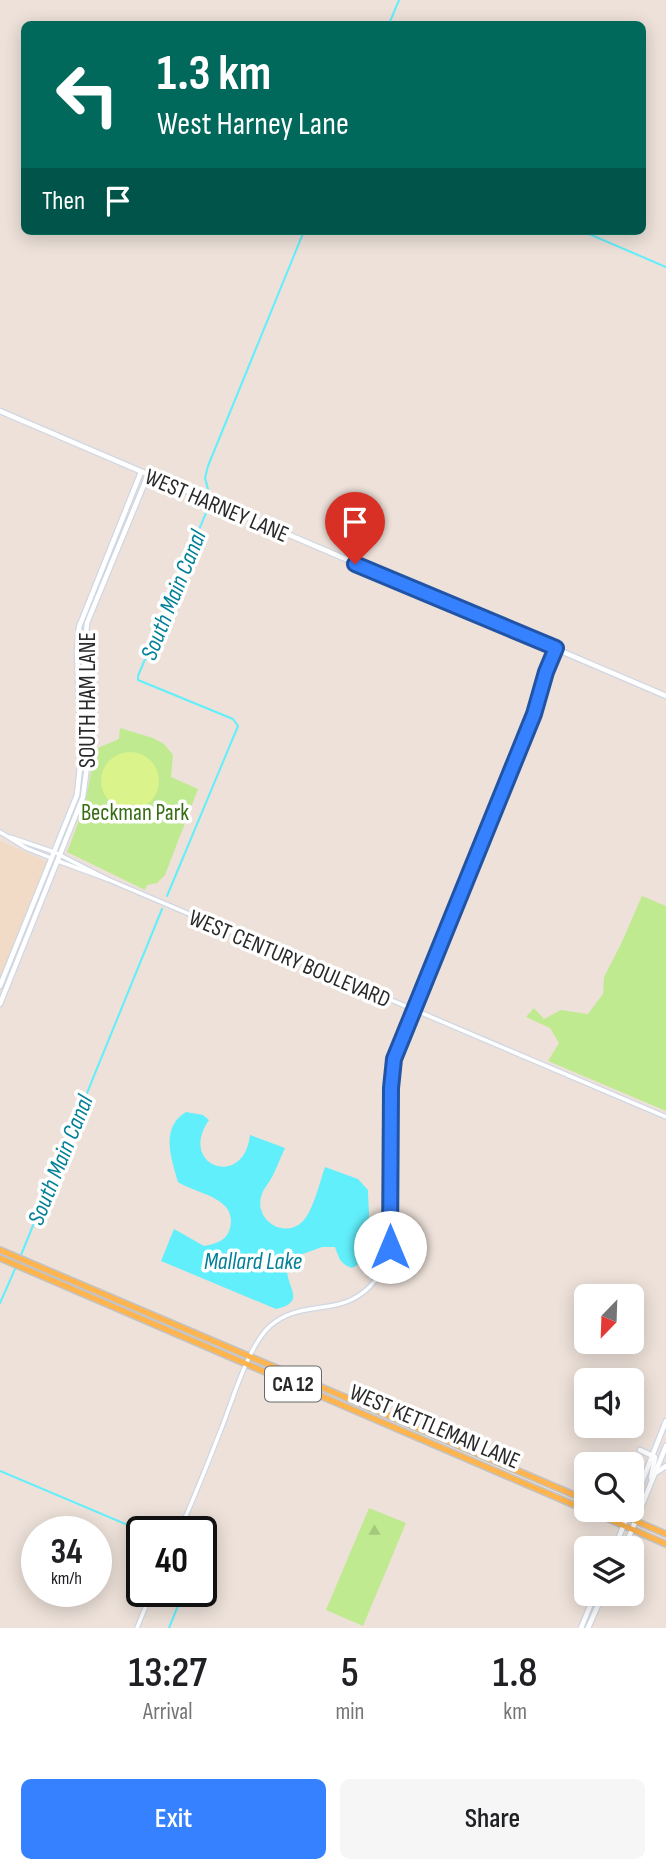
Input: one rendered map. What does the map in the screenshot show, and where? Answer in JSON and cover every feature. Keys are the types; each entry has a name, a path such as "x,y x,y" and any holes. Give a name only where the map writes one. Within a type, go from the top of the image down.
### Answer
{"main road":[{"name":"WEST HARNEY LANE","path":"0,411 666,696"},
{"name":"SOUTH HAM LANE","path":"0,1004 77,795 80,772 77,652 79,627 141,472"},
{"name":"SOUTH HAM LANE","path":"0,986 80,805 86,782 84,650 87,623 148,475"},
{"name":"WEST KETTLEMAN LANE","path":"0,1251 118,1306 574,1504"},
{"name":"WEST KETTLEMAN LANE","path":"0,1258 79,1292 158,1320 249,1362 574,1495"},
{"path":"644,1475 666,1421"},
{"path":"666,1447 666,1455"},
{"path":"644,1500 666,1447"},
{"path":"640,1450 652,1455 656,1460 651,1482"},
{"path":"651,1482 666,1466"},
{"name":"WEST KETTLEMAN LANE","path":"615,1522 666,1544"},
{"path":"620,1536 626,1522"},
{"path":"629,1536 636,1522"},
{"path":"638,1522 666,1534"},
{"path":"580,1628 590,1606"},
{"path":"589,1628 598,1606"}],"street":[{"path":"185,1516 261,1337 281,1319 305,1309 331,1306 358,1297 374,1283 385,1266 390,1247 392,1067 534,714 556,648"},
{"name":"WEST CENTURY BOULEVARD","path":"0,832 666,1117"},
{"path":"137,1628 146,1607"}],"shaded area":[{"path":"0,841 46,861 47,865 0,978"}],"green space":[{"name":"Beckman Park","path":"120,728 164,744 173,755 171,777 198,789 165,875 157,883 147,885 145,890 67,852 84,802 93,750 119,739"},
{"path":"130,752 141,754 154,765 159,781 157,792 146,805 130,810 119,808 106,797 101,781 103,770 114,757"},
{"path":"642,896 666,906 666,1111 548,1061 559,1043 550,1028 526,1017 534,1008 544,1019 561,1010 588,1014 603,994 604,977"},
{"path":"369,1508 406,1523 363,1626 326,1610"},
{"path":"369,1513 395,1523 390,1543 383,1554 369,1548 365,1522"}],"water":[{"name":"Mallard Lake","path":"186,1112 203,1115 209,1120 201,1136 201,1149 206,1159 215,1165 226,1167 237,1162 245,1152 250,1135 285,1148 262,1194 260,1205 267,1219 280,1228 295,1227 306,1217 325,1167 358,1179 368,1190 369,1222 368,1245 360,1263 352,1268 345,1265 335,1247 322,1247 289,1259 287,1271 293,1299 291,1303 276,1309 161,1261 174,1229 204,1246 223,1239 230,1228 231,1218 222,1203 178,1182 171,1154 170,1135 173,1126"}],"waterway":[{"path":"390,21 399,0"},
{"name":"South Main Canal","path":"208,489 205,478 208,466 302,235"},
{"path":"591,235 666,267"},
{"name":"South Main Canal","path":"167,896 238,726 233,719 138,680 208,508"},
{"name":"South Main Canal","path":"21,1255 162,909"},
{"path":"0,1303 15,1269"},
{"path":"0,1471 126,1524"},
{"path":"169,1628 178,1607"}],"route":[{"path":"355,564 556,648 546,672 538,704 394,1059 391,1088 390,1247"}]}
